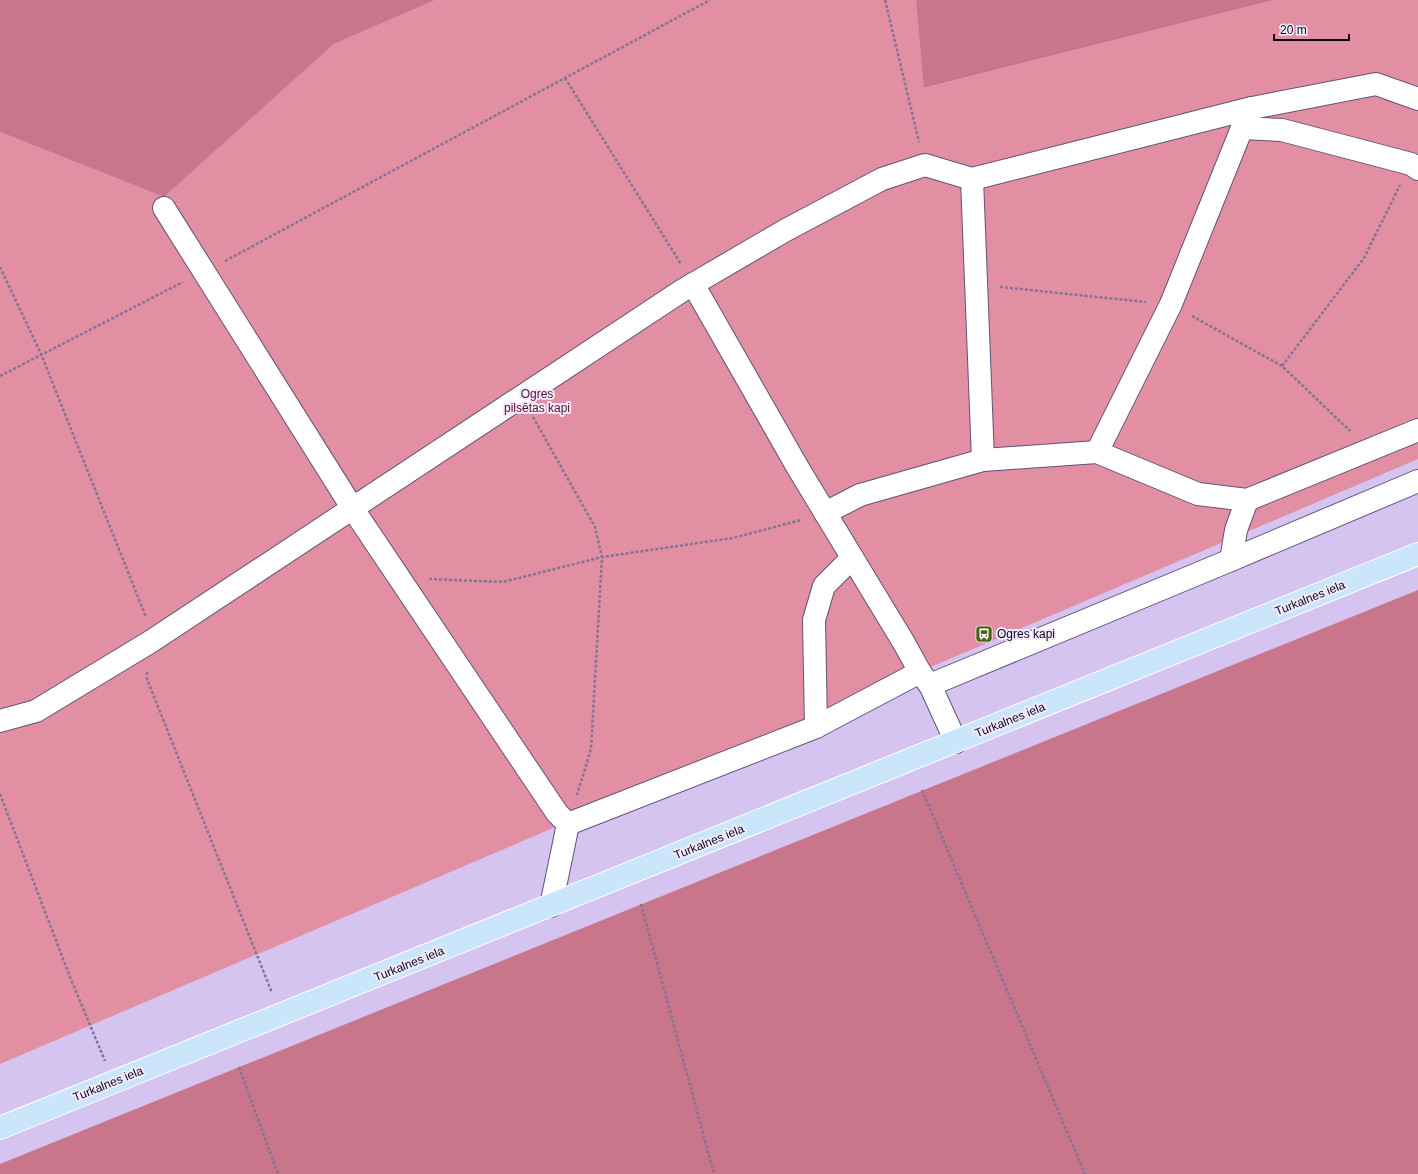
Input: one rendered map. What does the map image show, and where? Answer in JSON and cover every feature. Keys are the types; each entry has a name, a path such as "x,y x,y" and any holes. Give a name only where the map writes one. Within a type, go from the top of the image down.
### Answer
{"main road":[{"name":"Turkalnes iela","path":"0,1128 1418,554"}],"street":[{"path":"0,721 36,711 150,642 693,284 786,230 882,179 925,165 972,179 1252,108 1376,84 1418,100"},
{"path":"1097,452 1171,304 1242,128 1252,108"},
{"path":"1242,128 1282,130 1414,166"},
{"path":"972,179 978,285 983,460"},
{"path":"164,208 353,509 557,812 568,824"},
{"path":"693,284 825,513 925,678 956,742"},
{"path":"825,513 860,495 983,460 1097,452 1198,494 1247,500 1370,451 1418,430"},
{"path":"568,824 816,727 925,678 1231,560 1418,481"},
{"path":"1231,560 1236,530 1247,500"},
{"path":"816,727 814,620 824,586 852,558"},
{"path":"551,906 568,824"}],"path":[{"path":"0,376 204,272 710,0"},
{"path":"885,0 925,165"},
{"path":"564,78 693,284"},
{"path":"1282,366 1364,258 1414,166"},
{"path":"978,285 1171,304 1282,366 1370,451"},
{"path":"522,397 595,527 602,557 591,749 568,824"},
{"path":"399,577 503,582 602,557 733,538 825,513"},
{"path":"922,790 1085,1174"},
{"path":"0,794 70,977 114,1082"},
{"path":"640,904 714,1174"},
{"path":"239,1067 278,1174"}],"green space":[{"name":"Ogres pilsētas kapi","path":"435,0 916,0 925,88 1274,0 1418,0 1418,459 0,1064 0,132 164,197 334,44"}],"shaded area":[{"path":"0,0 435,0 334,44 164,197 0,132"},
{"path":"916,0 1274,0 924,88"},
{"path":"1418,590 1418,1174 0,1174 0,1164"}],"place":[{"name":"Ogres kapi","path":"984,634"}]}
